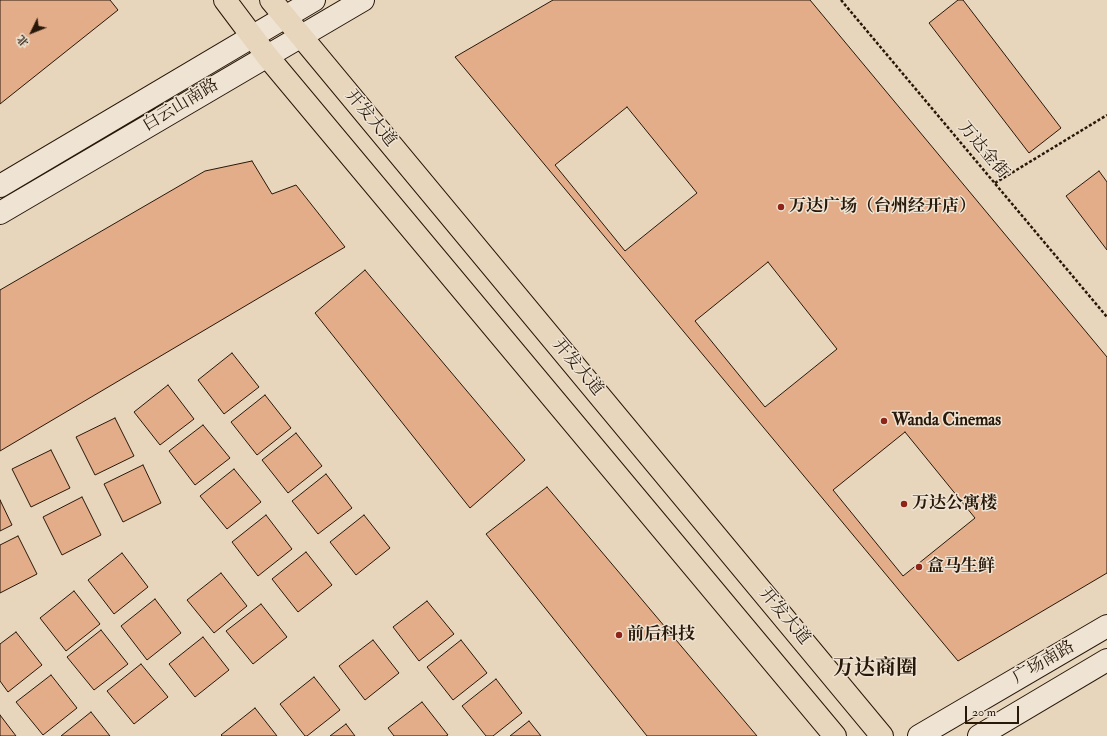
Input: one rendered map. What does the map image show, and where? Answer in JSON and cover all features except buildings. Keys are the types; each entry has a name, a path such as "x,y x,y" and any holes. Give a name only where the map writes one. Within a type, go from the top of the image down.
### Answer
{"main road":[{"path":"225,0 268,56 835,736"},
{"name":"开发大道","path":"271,0 882,736"},
{"name":"白云山南路","path":"0,186 314,0"},
{"name":"白云山南路","path":"0,213 363,0"},
{"name":"广场南路","path":"919,736 1107,626"},
{"name":"广场南路","path":"979,736 1107,660"}],"path":[{"name":"万达金街","path":"841,0 1107,317"},
{"path":"995,183 1107,115"}],"place":[{"name":"万达广场（台州经开店）","path":"781,207"},
{"name":"Wanda Cinemas","path":"884,421"},
{"name":"万达公寓楼","path":"904,504"},
{"name":"盒马生鲜","path":"919,567"},
{"name":"前后科技","path":"619,635"}],"district":[{"name":"万达商圈","path":"875,669"}]}
